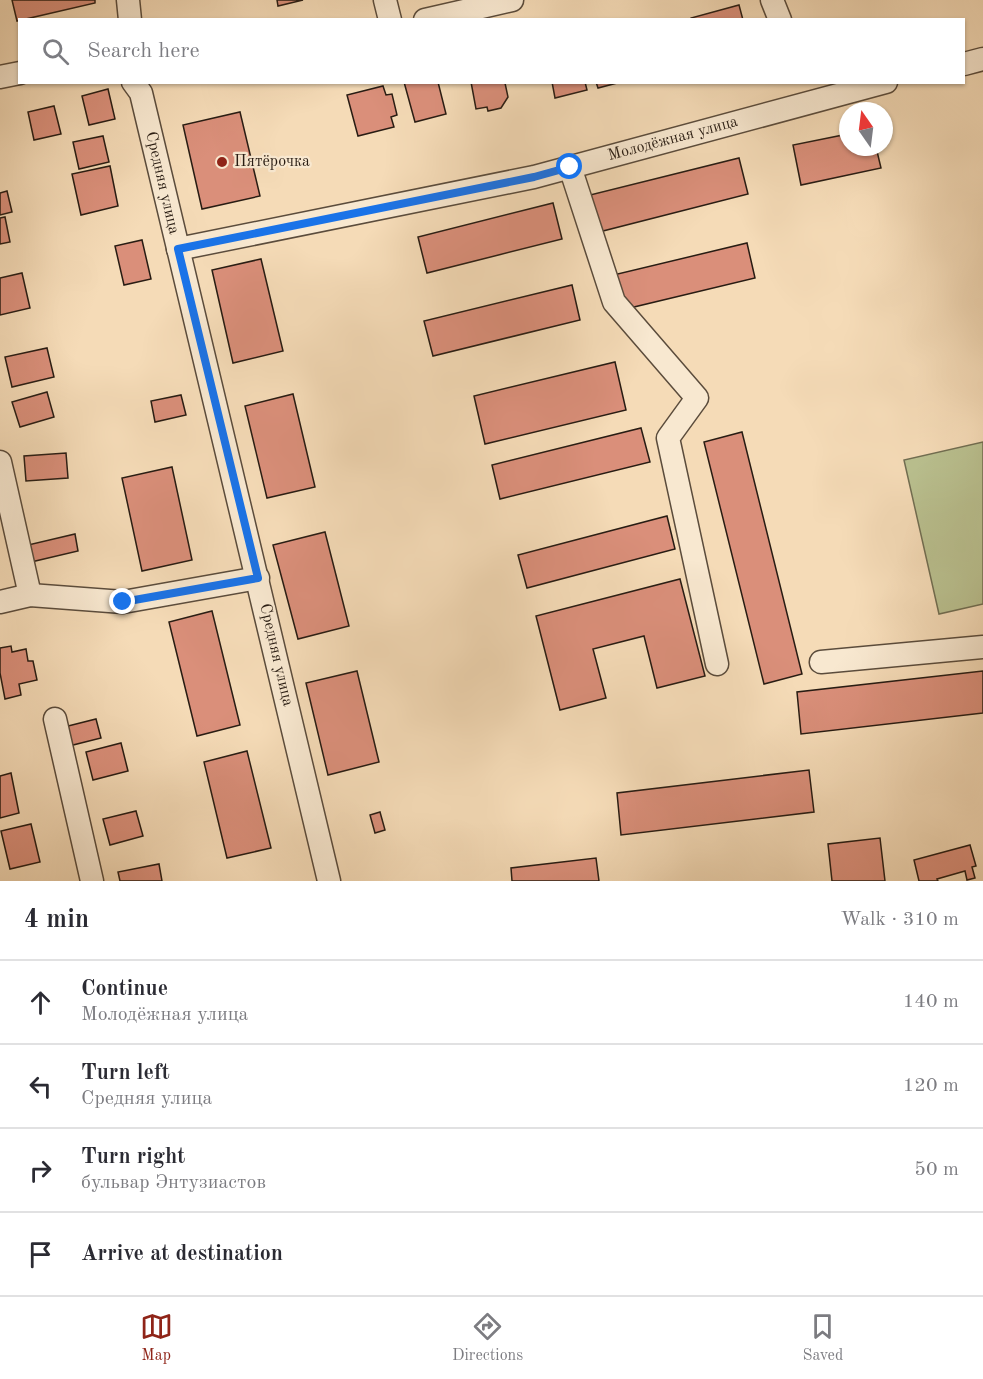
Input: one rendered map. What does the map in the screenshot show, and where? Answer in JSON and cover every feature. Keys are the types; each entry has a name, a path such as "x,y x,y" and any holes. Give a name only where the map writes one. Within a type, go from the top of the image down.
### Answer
{"street":[{"path":"128,0 130,18"},
{"path":"385,0 390,18"},
{"path":"434,18 512,0"},
{"path":"772,0 779,18"},
{"path":"965,64 983,59"},
{"path":"0,77 18,73"},
{"name":"Средняя улица","path":"134,84 141,93 329,881"},
{"name":"Молодёжная улица","path":"178,249 523,179 570,167 812,91 870,84"},
{"path":"570,167 614,302 697,398 668,438 717,664"},
{"path":"0,462 30,595"},
{"path":"0,602 30,595 123,602 258,578"},
{"path":"821,662 983,647"},
{"path":"55,719 92,881"}],"green space":[{"path":"983,442 983,604 939,614 904,460"}],"building":[{"path":"12,0 95,0 95,3 30,18 18,18 17,21"},
{"path":"277,0 303,0 278,6"},
{"path":"739,5 742,18 691,18"},
{"path":"405,84 438,84 446,114 415,122"},
{"path":"471,84 505,84 508,97 501,108 488,111 487,107 476,109"},
{"path":"552,84 586,84 587,90 555,98"},
{"path":"597,84 613,84 598,88"},
{"path":"383,86 386,95 392,94 397,115 391,117 394,127 358,136 347,95"},
{"path":"108,89 115,119 89,125 82,96"},
{"path":"54,106 61,134 34,140 28,112"},
{"path":"240,112 260,196 202,209 183,125"},
{"path":"103,136 109,162 79,169 73,142"},
{"path":"839,136 839,156 878,156 881,168 801,185 793,145"},
{"path":"739,158 748,194 595,233 586,196"},
{"path":"110,166 118,206 81,215 72,174"},
{"path":"7,191 12,212 0,215 0,193"},
{"path":"553,203 562,239 427,273 418,237"},
{"path":"5,217 10,242 0,244 0,218"},
{"path":"142,240 151,279 124,285 115,246"},
{"path":"747,243 755,278 613,312 605,277"},
{"path":"261,259 283,351 233,363 212,270"},
{"path":"22,273 30,308 0,315 0,278"},
{"path":"572,285 580,320 433,356 424,321"},
{"path":"47,348 54,377 12,387 5,357"},
{"path":"615,362 626,410 485,444 474,396"},
{"path":"47,392 54,417 20,427 12,402"},
{"path":"293,394 315,487 267,498 245,406"},
{"path":"181,395 186,415 155,422 151,401"},
{"path":"641,428 650,462 500,499 492,465"},
{"path":"742,432 802,674 764,684 704,442"},
{"path":"66,453 68,478 26,481 24,456"},
{"path":"172,467 192,560 142,571 122,478"},
{"path":"667,516 675,549 527,588 518,555"},
{"path":"325,532 349,626 298,639 273,545"},
{"path":"75,534 78,551 31,562 28,545"},
{"path":"680,579 705,676 657,688 644,636 593,649 606,698 560,710 536,616"},
{"path":"212,611 240,725 197,736 169,622"},
{"path":"11,646 12,652 26,649 28,661 33,661 37,680 19,684 21,695 5,699 0,673 0,648"},
{"path":"357,671 379,762 328,775 306,683"},
{"path":"983,671 983,713 801,734 797,692"},
{"path":"96,719 101,738 69,746 64,727"},
{"path":"121,743 128,771 93,780 86,752"},
{"path":"247,751 271,848 227,858 204,762"},
{"path":"809,770 814,812 621,835 617,793"},
{"path":"11,773 19,813 0,818 0,776"},
{"path":"136,811 143,836 110,845 103,819"},
{"path":"380,812 385,830 375,833 370,815"},
{"path":"31,824 40,862 10,869 1,831"},
{"path":"880,838 885,881 832,881 828,844"},
{"path":"970,845 976,866 972,867 975,878 967,880 965,871 937,879 938,881 919,881 914,860"},
{"path":"596,858 599,881 512,881 511,868"},
{"path":"159,864 162,881 120,881 118,872"}],"place":[{"name":"Пятёрочка","path":"222,162"}],"route":[{"path":"123,602 258,578 178,249 534,177 570,167"}]}
